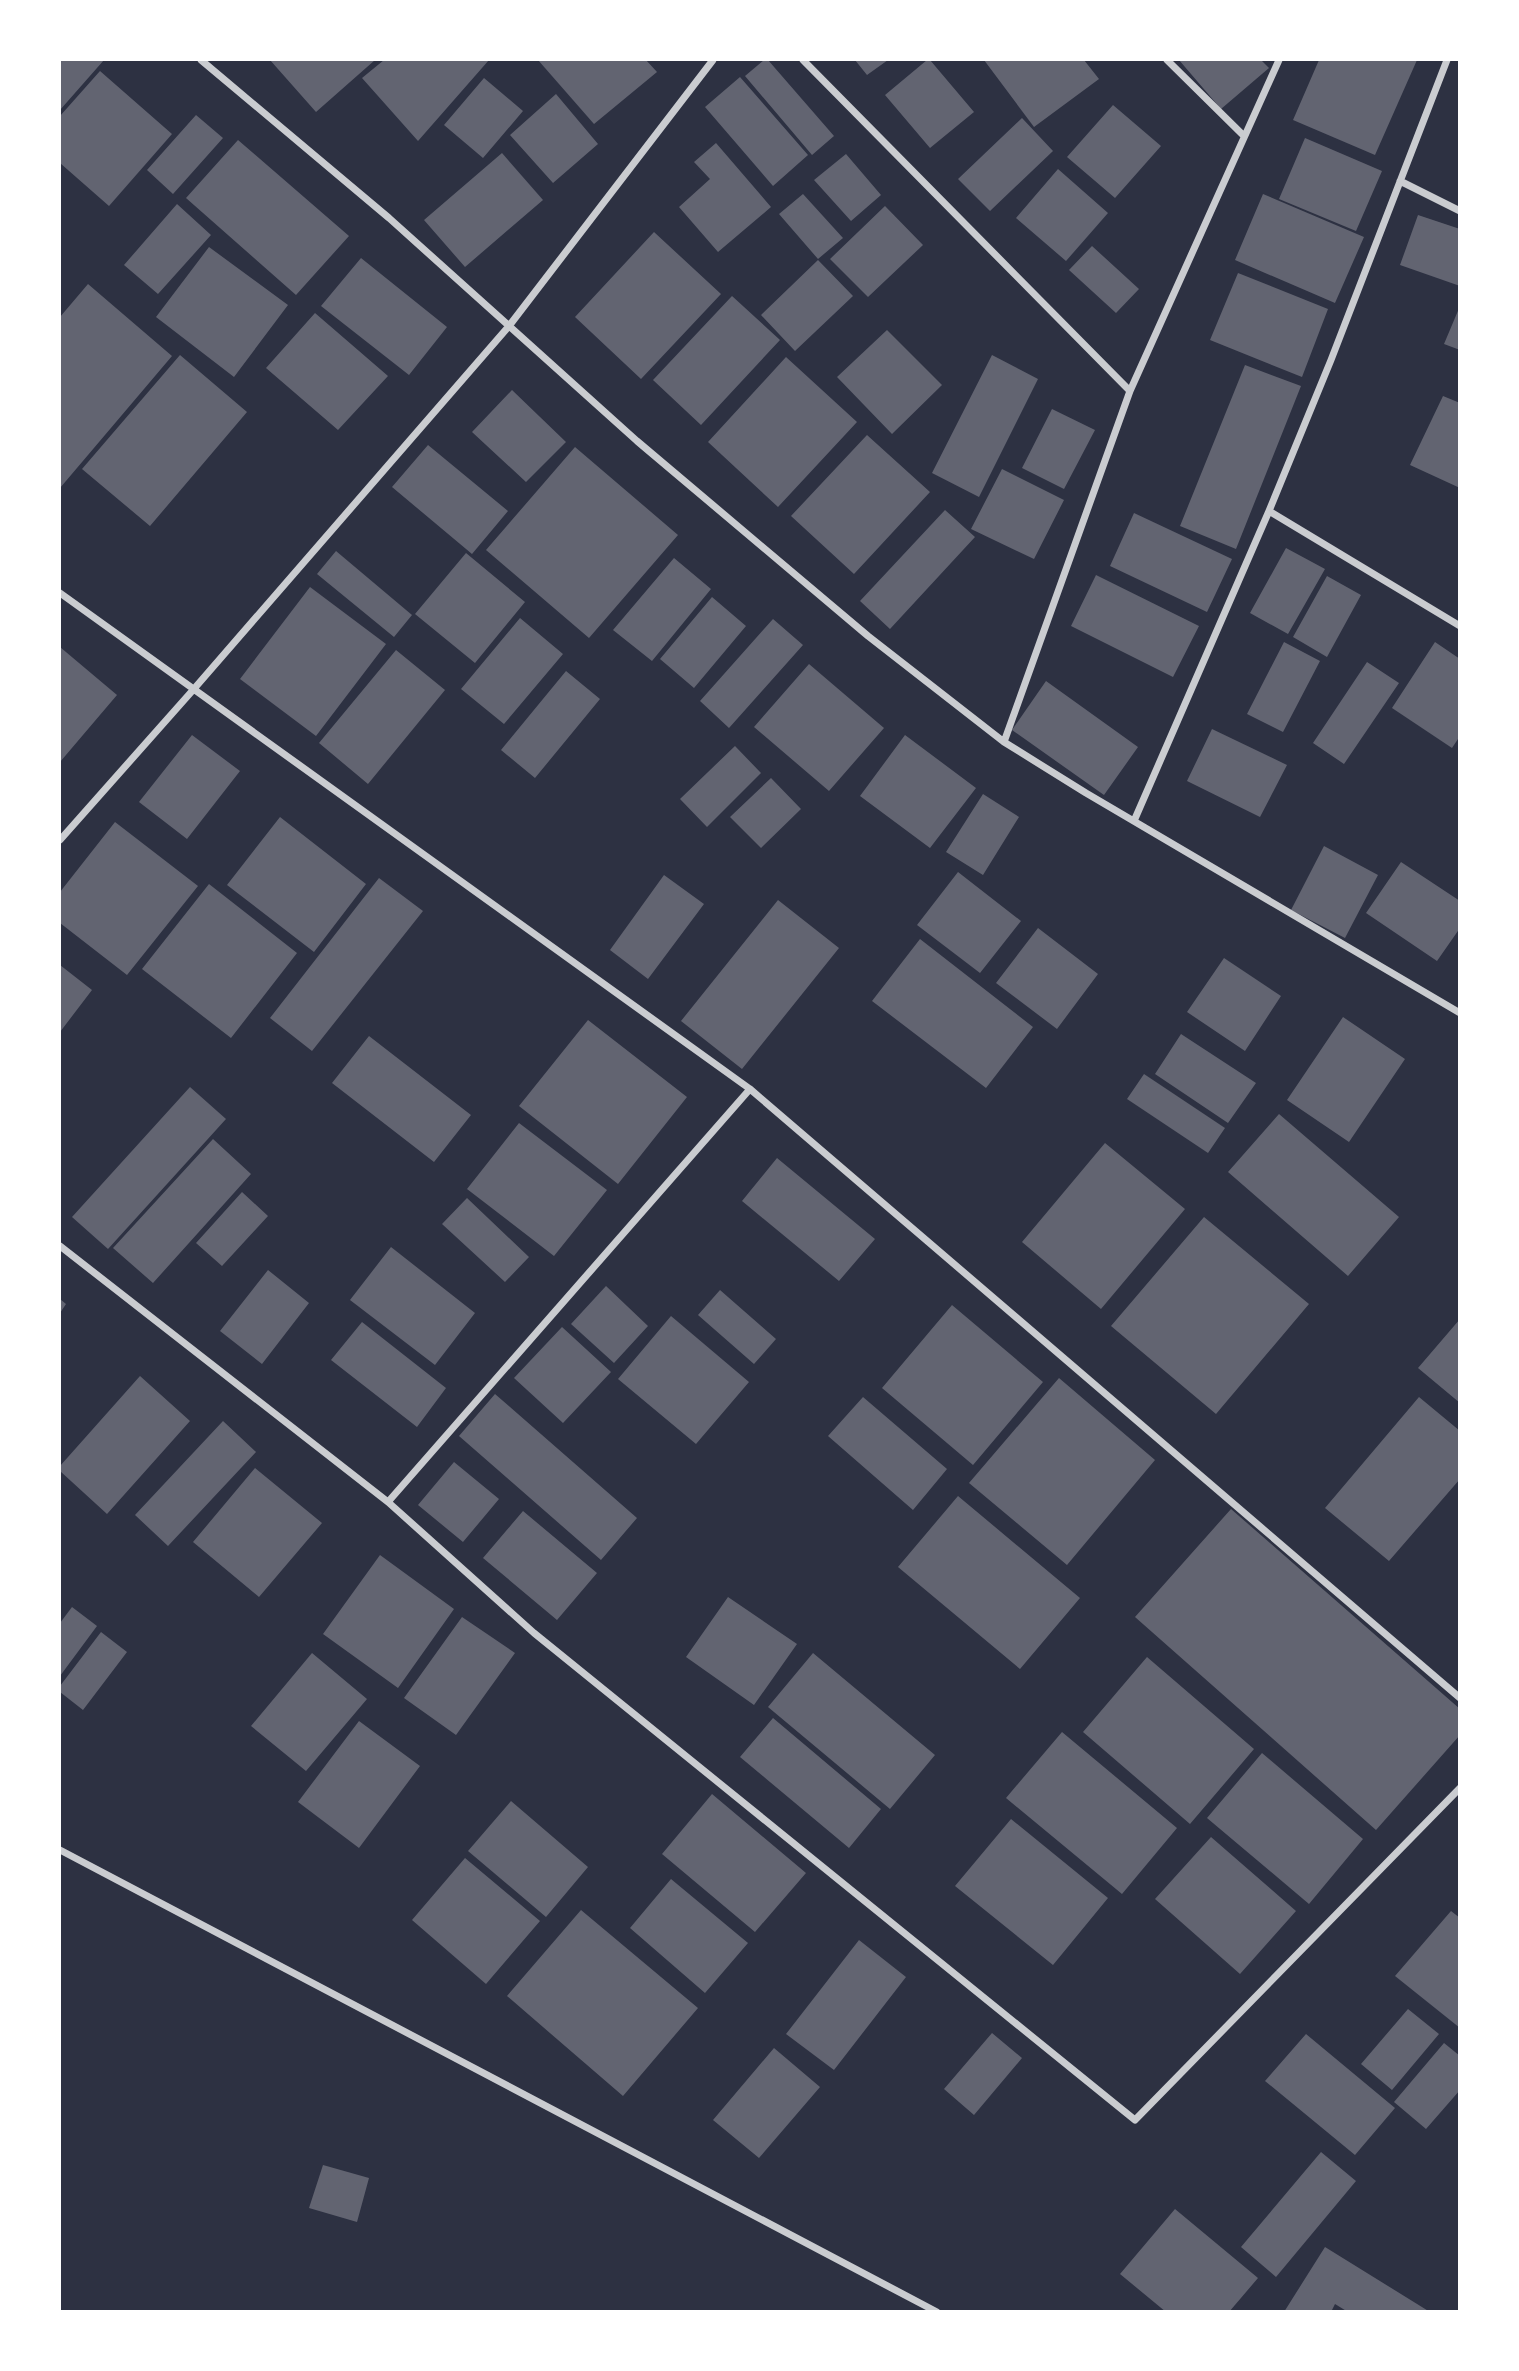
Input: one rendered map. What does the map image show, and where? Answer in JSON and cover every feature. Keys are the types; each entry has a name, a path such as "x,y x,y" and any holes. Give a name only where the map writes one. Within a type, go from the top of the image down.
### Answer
{"street":[{"path":"201,60 389,218 637,441 847,618 1004,742 1460,1013"},
{"path":"60,840 509,326 713,60"},
{"path":"803,60 1130,391"},
{"path":"1167,60 1244,136"},
{"path":"1004,742 1130,391 1279,60"},
{"path":"1134,821 1269,511 1331,360 1447,60"},
{"path":"1400,181 1460,211"},
{"path":"1269,511 1460,625"},
{"path":"60,593 750,1089 1460,1698"},
{"path":"388,1502 750,1089"},
{"path":"60,1246 388,1502 534,1633 1135,2120 1460,1788"},
{"path":"60,1850 937,2312"}],"building":[{"path":"60,60 104,60 60,110"},
{"path":"270,60 375,60 316,112"},
{"path":"384,60 489,60 418,141 362,78"},
{"path":"538,60 646,60 657,72 594,124"},
{"path":"764,60 768,60 834,136 812,155 745,76"},
{"path":"855,60 888,60 867,75"},
{"path":"930,60 974,112 930,148 885,95"},
{"path":"984,60 1084,60 1099,79 1034,127"},
{"path":"1179,60 1261,60 1269,68 1221,109"},
{"path":"1319,60 1417,60 1375,155 1293,120"},
{"path":"100,71 172,134 109,206 60,163 60,116"},
{"path":"740,77 808,155 773,186 705,107"},
{"path":"484,78 523,111 483,158 444,125"},
{"path":"556,94 598,144 553,183 510,135"},
{"path":"1113,105 1161,146 1115,198 1067,157"},
{"path":"196,115 223,138 173,194 147,170"},
{"path":"1022,118 1053,151 990,211 958,179"},
{"path":"1305,138 1382,171 1356,231 1279,199"},
{"path":"238,140 349,236 296,295 186,198"},
{"path":"716,143 771,207 718,252 679,207 710,179 694,162"},
{"path":"502,153 543,200 465,267 424,220"},
{"path":"846,154 881,195 851,221 814,180"},
{"path":"1058,169 1108,213 1066,261 1016,218"},
{"path":"803,194 843,238 818,259 779,214"},
{"path":"1263,194 1364,237 1335,303 1235,260"},
{"path":"177,204 211,235 158,294 124,265"},
{"path":"885,206 923,245 868,297 830,259"},
{"path":"1418,215 1460,229 1460,286 1400,265"},
{"path":"654,232 721,294 641,379 575,317"},
{"path":"1092,246 1139,289 1116,313 1069,270"},
{"path":"209,247 288,305 234,377 156,317"},
{"path":"361,258 447,327 409,375 321,306"},
{"path":"818,260 853,296 795,351 761,315"},
{"path":"1238,273 1328,309 1302,377 1210,340"},
{"path":"88,284 172,356 60,488 60,317"},
{"path":"732,296 780,340 701,425 653,380"},
{"path":"1460,306 1460,350 1444,344"},
{"path":"315,313 388,376 338,430 266,368"},
{"path":"887,330 942,385 892,434 837,377"},
{"path":"180,355 247,412 150,526 82,469"},
{"path":"992,355 1038,379 979,497 932,473"},
{"path":"786,357 857,422 778,507 708,442"},
{"path":"1245,365 1301,386 1236,549 1180,526"},
{"path":"512,390 566,442 526,482 472,432"},
{"path":"1443,396 1460,403 1460,488 1410,465"},
{"path":"1052,409 1095,430 1064,489 1022,468"},
{"path":"867,435 930,492 854,574 791,516"},
{"path":"428,445 508,511 472,554 392,487"},
{"path":"575,447 678,535 589,638 486,550"},
{"path":"1002,469 1064,500 1034,559 971,529"},
{"path":"945,510 975,537 890,629 860,601"},
{"path":"1134,513 1232,559 1207,612 1110,566"},
{"path":"1286,548 1325,569 1288,634 1250,613"},
{"path":"336,551 412,615 394,637 317,574"},
{"path":"466,553 525,602 475,663 415,614"},
{"path":"674,558 711,589 652,661 613,630"},
{"path":"1096,575 1199,626 1173,677 1071,626"},
{"path":"1327,576 1361,595 1327,657 1293,637"},
{"path":"310,587 386,644 316,736 240,679"},
{"path":"712,597 746,626 694,688 660,659"},
{"path":"520,618 563,654 504,724 461,689"},
{"path":"773,619 803,645 729,728 700,701"},
{"path":"1284,642 1320,661 1283,732 1247,714"},
{"path":"1435,642 1460,659 1460,736 1452,748 1392,708"},
{"path":"60,647 117,695 60,762"},
{"path":"396,650 445,690 368,784 319,743"},
{"path":"1367,662 1399,683 1344,764 1313,743"},
{"path":"809,664 884,728 829,791 754,727"},
{"path":"566,671 600,699 535,778 501,750"},
{"path":"1046,681 1138,747 1104,795 1012,730"},
{"path":"1212,729 1287,765 1260,817 1187,781"},
{"path":"192,735 240,771 187,839 139,802"},
{"path":"905,735 976,788 930,848 860,796"},
{"path":"735,746 761,773 707,827 680,799"},
{"path":"771,778 801,809 761,848 730,817"},
{"path":"983,794 1019,817 983,875 946,852"},
{"path":"280,817 366,884 314,952 227,885"},
{"path":"115,822 198,886 127,975 60,923 60,892"},
{"path":"1324,846 1378,875 1345,938 1291,910"},
{"path":"1401,862 1460,901 1460,928 1437,961 1366,913"},
{"path":"958,872 1021,921 980,973 917,925"},
{"path":"664,875 704,904 648,979 610,950"},
{"path":"379,878 423,911 312,1051 270,1018"},
{"path":"209,884 297,953 231,1038 142,969"},
{"path":"778,900 839,948 742,1069 681,1021"},
{"path":"1038,928 1098,974 1057,1029 996,983"},
{"path":"920,939 1033,1027 986,1088 872,1001"},
{"path":"1224,958 1281,996 1245,1051 1187,1012"},
{"path":"60,965 92,990 60,1032"},
{"path":"1343,1017 1405,1059 1349,1142 1287,1100"},
{"path":"588,1020 687,1097 618,1184 519,1106"},
{"path":"1181,1034 1256,1083 1228,1123 1155,1074"},
{"path":"369,1036 471,1115 434,1162 332,1083"},
{"path":"1144,1074 1225,1128 1208,1153 1127,1099"},
{"path":"190,1087 226,1119 108,1249 72,1217"},
{"path":"1279,1114 1399,1217 1348,1276 1228,1172"},
{"path":"519,1123 607,1190 554,1256 467,1189"},
{"path":"213,1139 251,1174 153,1283 113,1248"},
{"path":"1105,1143 1185,1209 1101,1309 1022,1242"},
{"path":"777,1158 875,1239 839,1281 742,1201"},
{"path":"242,1192 268,1216 222,1266 196,1243"},
{"path":"467,1198 529,1257 505,1282 442,1224"},
{"path":"1204,1217 1309,1304 1216,1414 1111,1326"},
{"path":"391,1247 475,1313 435,1365 350,1300"},
{"path":"268,1270 309,1303 262,1364 220,1331"},
{"path":"606,1286 648,1326 614,1363 571,1324"},
{"path":"720,1290 776,1339 754,1364 698,1315"},
{"path":"60,1299 66,1304 60,1313"},
{"path":"952,1305 1043,1382 973,1465 882,1388"},
{"path":"671,1316 749,1382 696,1444 618,1379"},
{"path":"1460,1319 1460,1403 1418,1368"},
{"path":"362,1322 446,1388 417,1427 331,1360"},
{"path":"562,1327 611,1372 563,1423 514,1378"},
{"path":"140,1376 190,1421 107,1514 60,1471 60,1466"},
{"path":"1059,1378 1155,1460 1067,1565 969,1483"},
{"path":"495,1394 637,1518 601,1560 459,1436"},
{"path":"863,1397 947,1469 913,1510 828,1436"},
{"path":"1419,1397 1460,1431 1460,1479 1389,1561 1325,1508"},
{"path":"223,1421 256,1452 168,1546 135,1515"},
{"path":"454,1462 499,1499 463,1542 418,1505"},
{"path":"255,1468 322,1523 259,1597 193,1542"},
{"path":"958,1496 1080,1598 1020,1669 898,1567"},
{"path":"1231,1509 1460,1709 1460,1735 1376,1830 1135,1617"},
{"path":"523,1511 597,1573 557,1620 483,1558"},
{"path":"380,1555 454,1609 398,1688 323,1634"},
{"path":"728,1597 797,1644 754,1705 686,1657"},
{"path":"72,1607 97,1626 60,1676 60,1623"},
{"path":"462,1617 515,1653 456,1735 404,1698"},
{"path":"101,1632 127,1652 83,1710 60,1692 60,1686"},
{"path":"312,1653 367,1699 306,1771 251,1726"},
{"path":"813,1653 935,1755 890,1809 768,1707"},
{"path":"1147,1657 1254,1749 1190,1824 1083,1732"},
{"path":"773,1718 881,1809 849,1848 740,1757"},
{"path":"359,1721 420,1766 359,1848 298,1802"},
{"path":"1062,1732 1177,1828 1122,1894 1006,1798"},
{"path":"1262,1753 1363,1839 1309,1904 1207,1818"},
{"path":"712,1794 806,1873 755,1932 662,1854"},
{"path":"511,1801 588,1867 546,1917 468,1851"},
{"path":"1011,1819 1108,1898 1053,1965 955,1886"},
{"path":"1211,1837 1296,1911 1240,1974 1155,1899"},
{"path":"465,1858 540,1921 486,1984 412,1920"},
{"path":"671,1879 748,1943 705,1993 630,1928"},
{"path":"581,1910 698,2008 623,2096 507,1996"},
{"path":"1451,1911 1460,1918 1460,2028 1395,1976"},
{"path":"859,1940 906,1977 834,2070 786,2034"},
{"path":"1408,2009 1439,2034 1392,2090 1361,2064"},
{"path":"992,2033 1022,2058 974,2115 944,2089"},
{"path":"1306,2034 1395,2108 1355,2155 1265,2081"},
{"path":"1444,2043 1460,2056 1460,2090 1426,2129 1394,2102"},
{"path":"774,2048 820,2087 759,2158 713,2120"},
{"path":"1321,2152 1356,2181 1276,2277 1241,2247"},
{"path":"323,2165 369,2178 357,2222 309,2208"},
{"path":"1175,2209 1258,2278 1229,2312 1166,2312 1120,2274"},
{"path":"1325,2247 1430,2312 1348,2312 1335,2304 1331,2312 1284,2312"}]}
